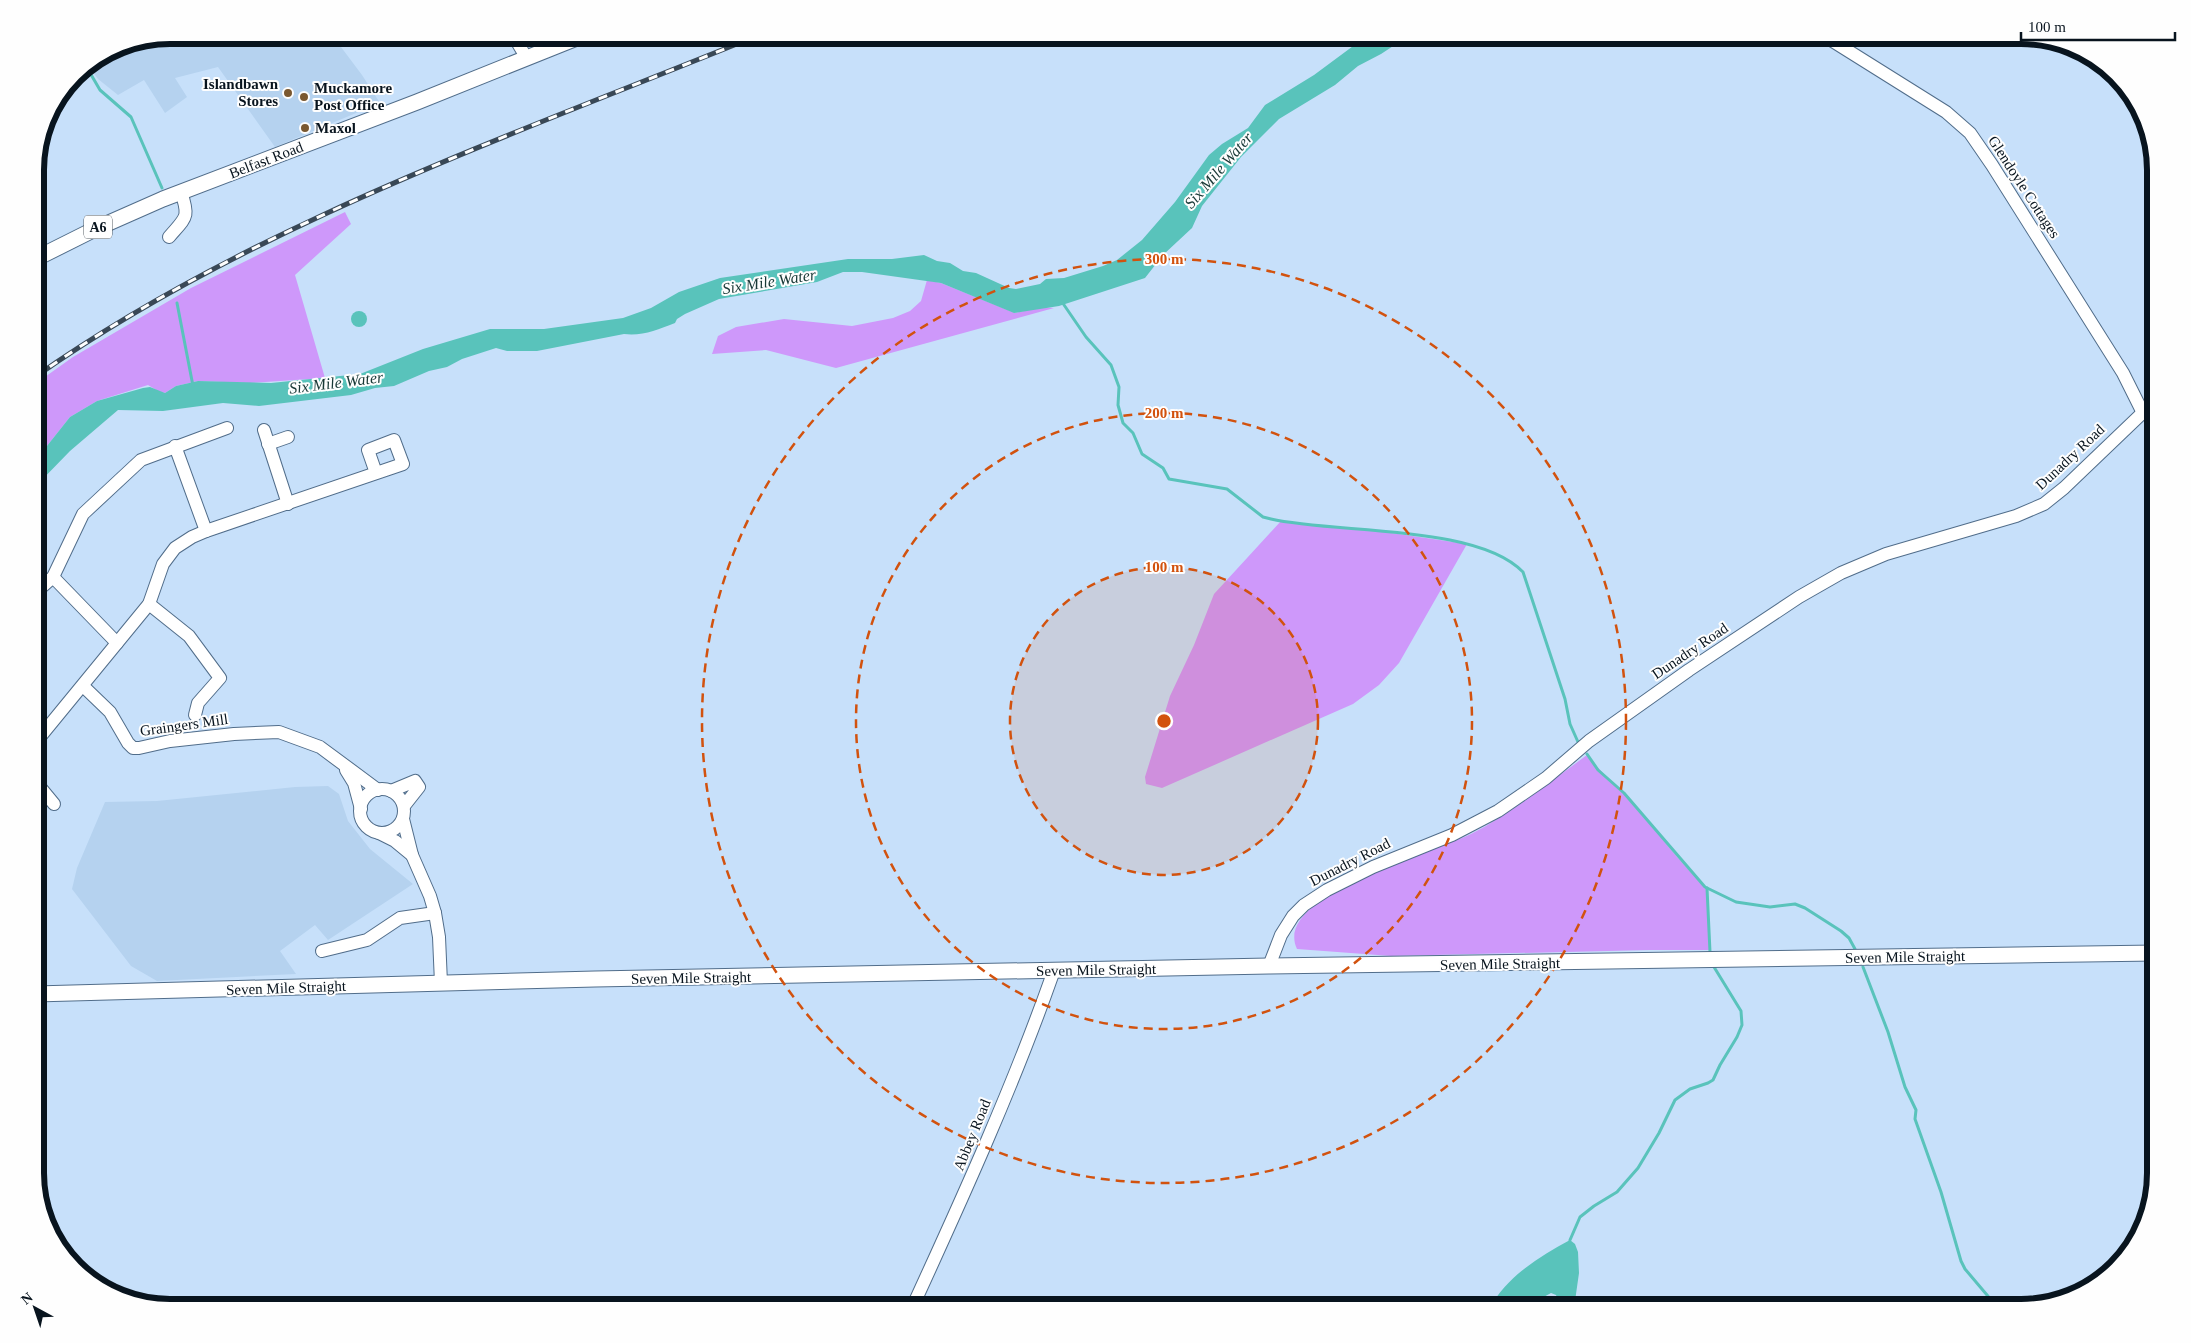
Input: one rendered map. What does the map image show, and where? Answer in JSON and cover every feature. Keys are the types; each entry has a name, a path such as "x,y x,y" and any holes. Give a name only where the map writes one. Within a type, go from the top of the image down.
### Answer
{"main road":[{"name":"Belfast Road","path":"44,254 94,228 181,192 417,102 526,57 551,44"},
{"name":"Seven Mile Straight","path":"44,994 441,983 1269,966 2147,953"}],"street":[{"path":"518,44 526,57"},
{"name":"Glendoyle Cottages","path":"1837,44 1934,104 1960,123 1970,133 2118,366 2142,411"},
{"path":"169,237 186,216 187,209 181,192"},
{"name":"Dunadry Road","path":"1269,966 1281,935 1293,916 1304,905 1327,890 1373,866 1452,835 1498,811 1546,778 1589,741 1689,670 1799,597 1841,573 1886,554 2016,516 2044,504 2064,488 2147,407"},
{"path":"44,585 53,577 78,522 92,503 141,460 227,428"},
{"path":"264,430 288,504"},
{"path":"268,444 288,437"},
{"path":"175,446 206,531"},
{"path":"44,732 149,604 167,556 183,542 206,531 376,473"},
{"path":"53,577 117,643"},
{"path":"149,604 189,636 220,678 198,703 195,715"},
{"name":"Graingers Mill","path":"83,686 104,706 129,744 136,748 170,741 269,731 286,734 313,743 326,750 378,790"},
{"name":"Graingers Mill","path":"340,761 354,783 361,809"},
{"path":"391,791 415,781 419,787 404,806 403,819 412,855 430,896 435,913 439,937 441,983"},
{"path":"404,806 397,794 391,791 378,790 366,796 361,809 363,822 372,831 395,841 412,855"},
{"path":"44,792 54,804"},
{"path":"379,833 393,830 403,819"},
{"path":"322,951 367,940 402,917 435,913"},
{"name":"Abbey Road","path":"916,1299 976,1170 1041,1008 1052,971"}],"shaded area":[{"path":"169,44 339,44 380,103 275,147 218,67 175,78 187,97 165,113 144,80 118,95 98,79 93,70 121,53 145,46"},
{"path":"345,212 351,224 295,275 325,378 250,383 198,381 176,386 165,393 148,385 97,401 70,417 44,450 44,378 73,357 191,288"},
{"path":"927,280 941,283 1015,313 1042,307 1054,308 836,368 766,350 712,354 718,336 736,327 784,319 852,326 893,318 910,311 921,301"},
{"path":"1281,521 1371,530 1467,544 1399,663 1379,685 1353,704 1162,788 1146,784 1145,777 1170,696 1194,645 1214,594"},
{"path":"1587,755 1633,803 1678,858 1707,888 1710,950 1391,956 1297,949 1296,929 1308,911 1332,893 1361,878 1453,842 1486,826 1516,807"},
{"path":"328,786 339,794 348,821 370,849 413,884 328,940 315,925 280,951 296,974 157,981 131,966 72,889 77,868 105,802 157,801 295,787"}],"water":[{"name":"Six Mile Water","path":"1356,44 1396,44 1358,66 1335,85 1279,119 1241,157 1202,206 1192,228 1163,255 1145,278 1059,306 1014,313 941,283 862,272 843,272 817,282 719,299 685,314 677,319 675,323 650,332 624,334 537,351 507,351 496,348 462,359 447,367 429,371 394,386 375,388 351,395 259,406 223,403 163,411 118,410 70,451 44,478 44,450 70,417 97,401 143,388 150,387 165,393 176,386 198,381 271,383 360,374 423,349 490,329 544,329 623,318 651,308 679,292 720,278 848,259 892,259 924,255 937,261 950,263 963,271 976,273 1009,288 1016,289 1040,284 1046,279 1064,278 1103,266 1117,260 1142,240 1175,202 1209,155 1222,144 1248,128 1265,105 1314,75"},
{"path":"359,311 365,313 367,319 365,325 359,327 353,325 351,319 353,313"},
{"path":"1570,1240 1575,1244 1578,1252 1579,1273 1575,1299 1558,1299 1556,1295 1551,1293 1540,1299 1496,1299 1505,1286 1525,1268"}],"waterway":[{"path":"90,73 100,90 131,117 162,188"},
{"path":"1062,302 1086,337 1111,365 1119,387 1118,405 1123,423 1133,433 1142,454 1163,468 1169,479 1227,489 1263,517 1299,524 1440,538 1473,546 1502,557 1523,572 1565,699 1570,724 1578,742"},
{"path":"177,303 193,386"},
{"path":"1587,754 1598,770 1624,793 1705,887 1736,902 1770,907 1795,904 1805,908 1841,931 1849,938 1855,949"},
{"path":"1707,888 1710,952"},
{"path":"1570,1240 1580,1217 1617,1192 1638,1168 1659,1133 1675,1100 1690,1089 1713,1080 1737,1037 1742,1025 1741,1011 1714,967"},
{"path":"1863,967 1888,1032 1905,1087 1916,1110 1915,1119 1941,1192 1961,1261 1965,1269 1990,1299"}],"railway":[{"path":"44,371 118,323 205,273 295,228 387,186 480,147 737,44"}],"place":[{"name":"Islandbawn Stores","path":"288,93"},
{"name":"Muckamore Post Office","path":"304,97"},
{"name":"Maxol","path":"305,128"}]}
